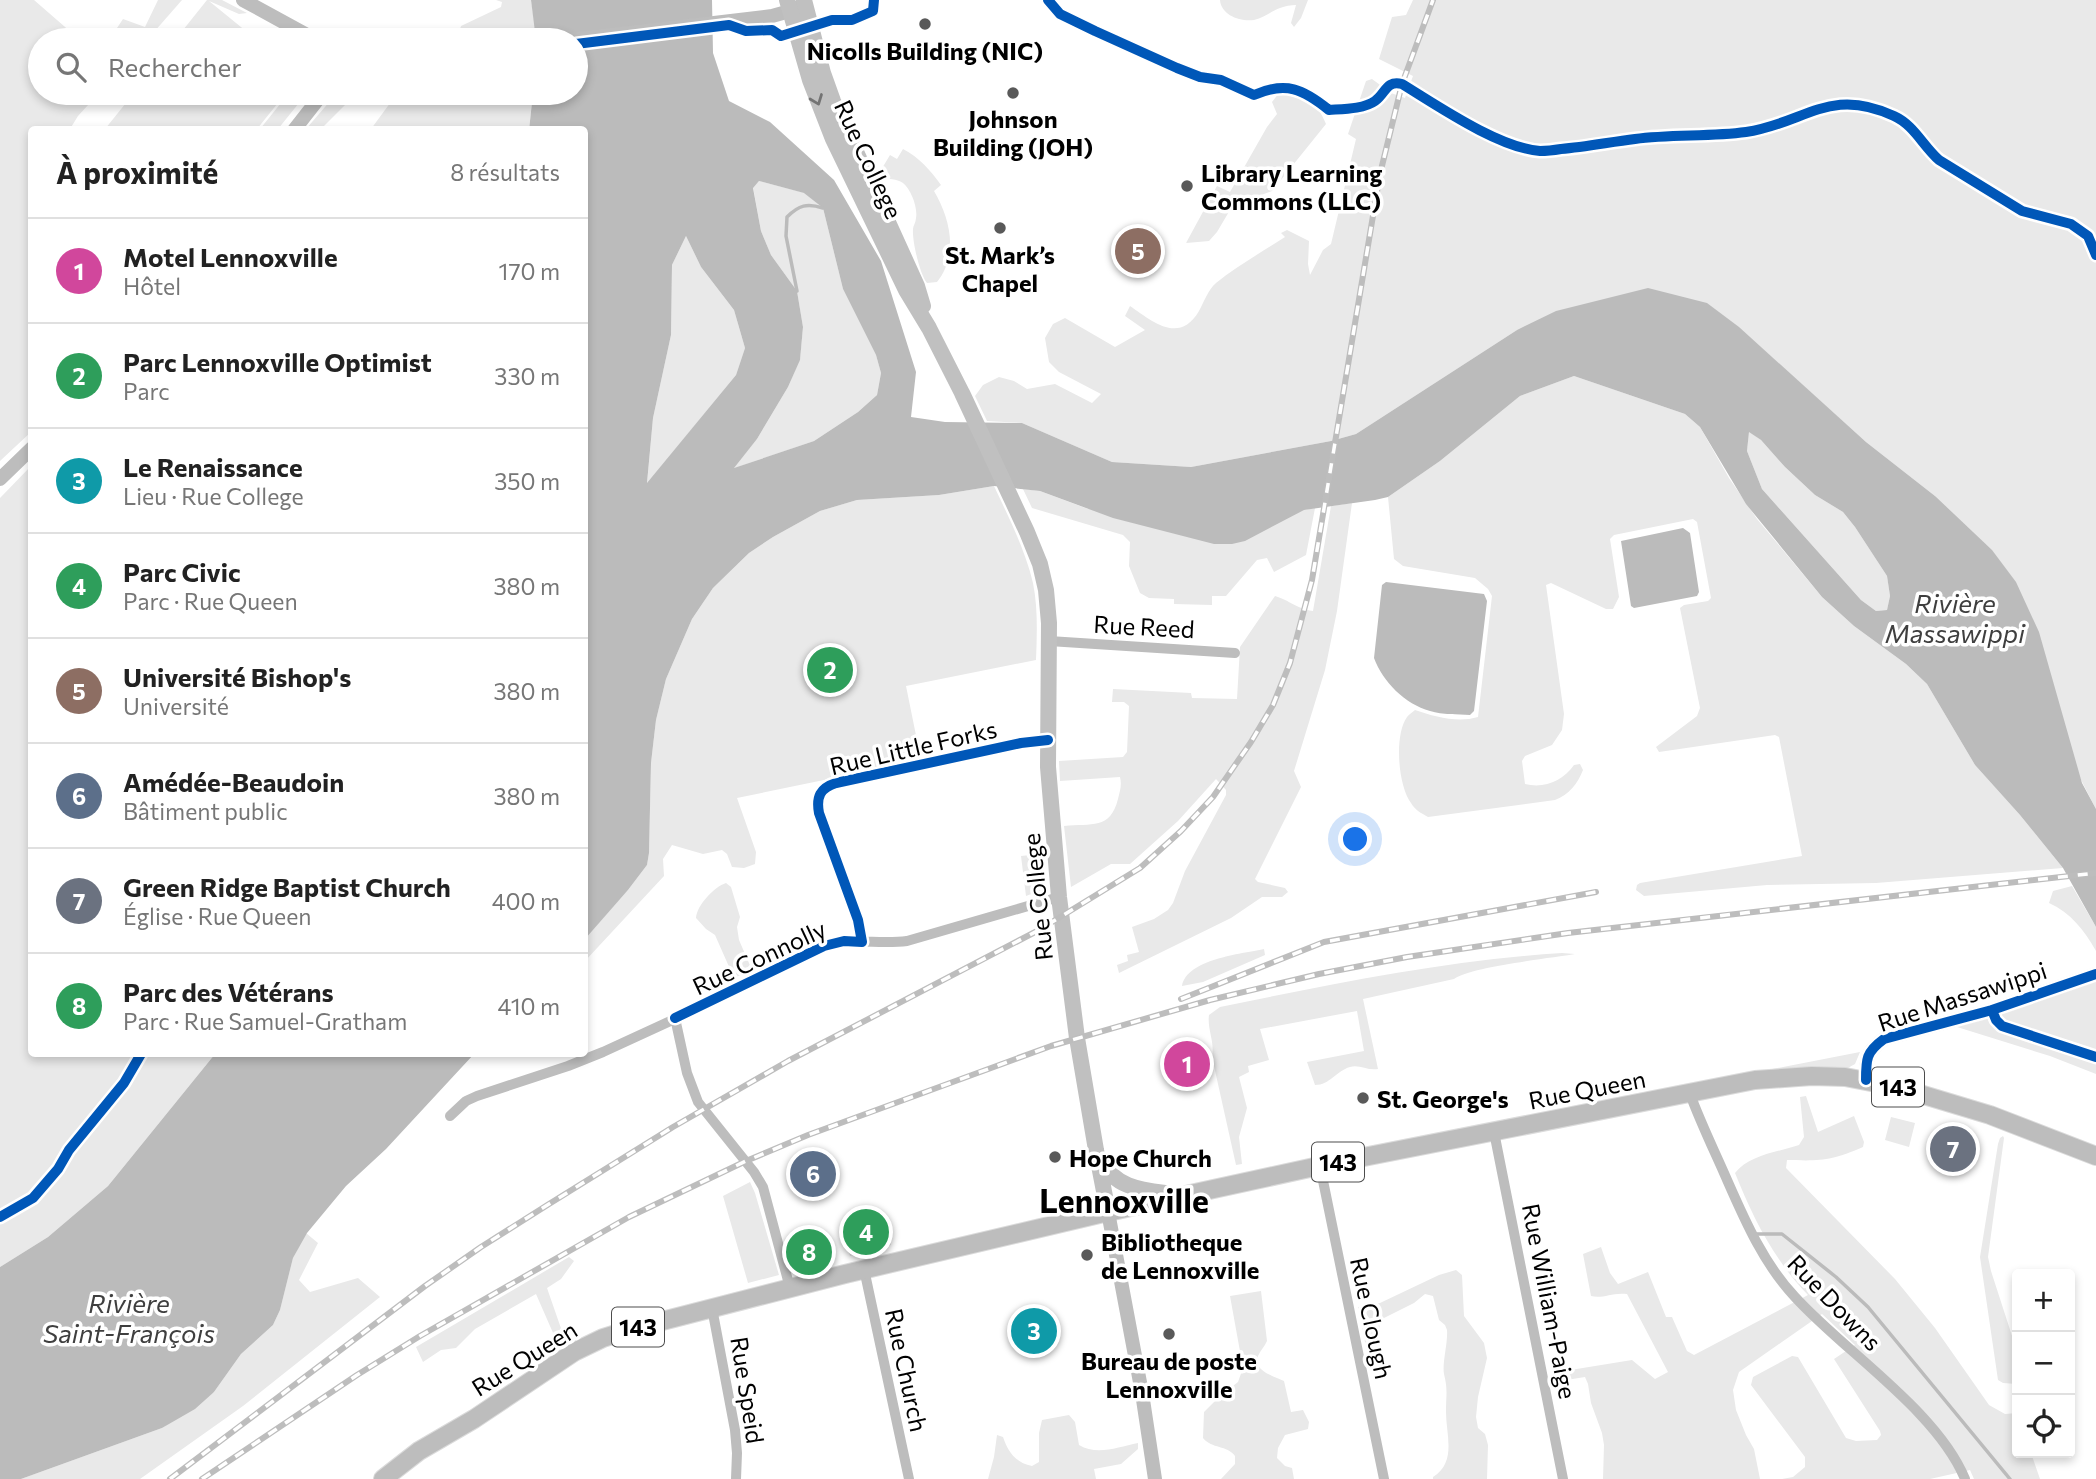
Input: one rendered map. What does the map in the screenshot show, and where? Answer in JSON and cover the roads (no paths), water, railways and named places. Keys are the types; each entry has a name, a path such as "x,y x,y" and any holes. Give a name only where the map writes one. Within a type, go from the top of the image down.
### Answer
{"main road":[{"name":"Rue College","path":"804,2 833,101 917,286 929,328"},
{"name":"Rue College","path":"788,6 810,80 833,139 906,290 929,328 967,405 1040,564 1048,605 1048,740 1051,818 1059,897 1076,1030 1108,1212"},
{"name":"Rue Queen","path":"383,1479 419,1451 474,1419 581,1349 617,1333 864,1269 1183,1195 1755,1080 1845,1077 1866,1080 1968,1107 2096,1156"},
{"path":"1096,1150 1108,1172 1124,1184 1183,1195"}],"street":[{"path":"243,0 294,28"},
{"path":"588,38 772,16 788,6 804,2"},
{"path":"297,126 314,105"},
{"path":"0,479 28,452"},
{"name":"Rue Reed","path":"1049,641 1236,653"},
{"name":"Rue Little Forks","path":"862,942 858,920 820,813 818,799 821,792 836,783 1021,743 1048,740"},
{"name":"Rue Connolly","path":"450,1116 466,1101 477,1096 584,1059 824,946 844,941 907,941 1059,897"},
{"name":"Rue Massawippi","path":"1866,1080 1867,1058 1872,1048 1884,1039 1992,1010 2096,974"},
{"path":"676,1018 687,1073 698,1102 763,1187 790,1288"},
{"name":"Rue Downs","path":"1690,1094 1739,1207 1774,1271 1793,1296 1920,1415 1945,1446 1965,1479"},
{"name":"Rue William-Paige","path":"1494,1132 1563,1479"},
{"name":"Rue Clough","path":"1320,1166 1384,1479"},
{"name":"Rue College","path":"1108,1212 1142,1393 1155,1479"},
{"name":"Rue Church","path":"864,1269 909,1479"},
{"name":"Rue Speid","path":"712,1308 735,1430 736,1479"}],"water":[{"name":"Rivière Massawippi","path":"531,0 712,0 713,53 729,101 770,122 834,180 881,261 916,372 911,417 945,422 1022,423 1112,462 1191,467 1331,441 1356,434 1517,330 1556,311 1648,288 1707,303 1739,327 1866,442 1935,496 1992,550 2016,582 2039,632 2082,783 2096,809 2096,927 2063,868 1975,765 1927,684 1822,597 1746,504 1700,427 1685,414 1574,376 1520,396 1440,461 1388,497 1304,510 1245,541 1232,544 1214,544 1113,518 1040,491 994,486 939,495 857,500 820,511 773,537 749,553 713,588 692,619 666,679 656,720 651,763 647,865 588,936 588,126 529,126 532,105 588,105 588,28 534,28","holes":["759,181 804,193 823,208 843,289 876,355 881,373 877,395 858,412 814,441 734,468 757,439 788,387 800,360 803,327 797,291 771,255 761,231 753,188","686,236 701,267 734,310 745,348 736,375 647,483 653,418 671,335 672,265","1749,432 1761,440 1815,495 1843,512 1855,527 1887,576 1890,596 1887,610 1876,611 1861,600 1762,489 1747,451"]},
{"path":"1683,528 1690,533 1699,592 1697,596 1634,608 1631,606 1621,541"},
{"path":"1386,582 1484,594 1487,601 1474,711 1470,715 1440,713 1421,708 1396,691 1383,675 1374,658 1382,585"},
{"name":"Rivière Saint-François","path":"213,1057 471,1057 386,1149 346,1186 307,1233 293,1258 280,1310 273,1325 241,1354 214,1392 195,1409 162,1428 21,1479 0,1479 0,1267 48,1237 108,1186"}],"waterway":[{"path":"797,291 786,236 787,217 804,206 823,208"},
{"path":"1756,1234 1782,1234 1836,1277 1868,1307 2010,1479"}],"railway":[{"path":"170,1479 425,1286 481,1247 673,1127 788,1061 1039,930 1140,868 1213,797 1273,705 1290,663 1312,580 1380,174 1402,84 1433,0"},
{"path":"202,1479 420,1336 629,1217 746,1161 808,1135 1051,1046 1210,1000 1319,974 1407,957 1568,933 2096,873"},
{"path":"1181,999 1324,942 1596,892"}],"place":[{"name":"Nicolls Building (NIC)","path":"925,24"},
{"name":"Johnson Building (JOH)","path":"1013,93"},
{"name":"Library Learning Commons (LLC)","path":"1187,186"},
{"name":"St. Mark’s Chapel","path":"1000,228"},
{"name":"Université Bishop's","path":"1138,251"},
{"name":"Parc Lennoxville Optimist","path":"830,670"},
{"name":"Motel Lennoxville","path":"1187,1064"},
{"name":"St. George's","path":"1363,1098"},
{"name":"Green Ridge Baptist Church","path":"1953,1149"},
{"name":"Hope Church","path":"1055,1157"},
{"name":"Amédée-Beaudoin","path":"813,1174"},
{"name":"Parc Civic","path":"866,1232"},
{"name":"Parc des Vétérans","path":"809,1252"},
{"name":"Bibliotheque de Lennoxville","path":"1087,1255"},
{"name":"Le Renaissance","path":"1034,1331"},
{"name":"Bureau de poste Lennoxville","path":"1169,1334"}],"district":[{"name":"Lennoxville","path":"1124,1200"}]}
